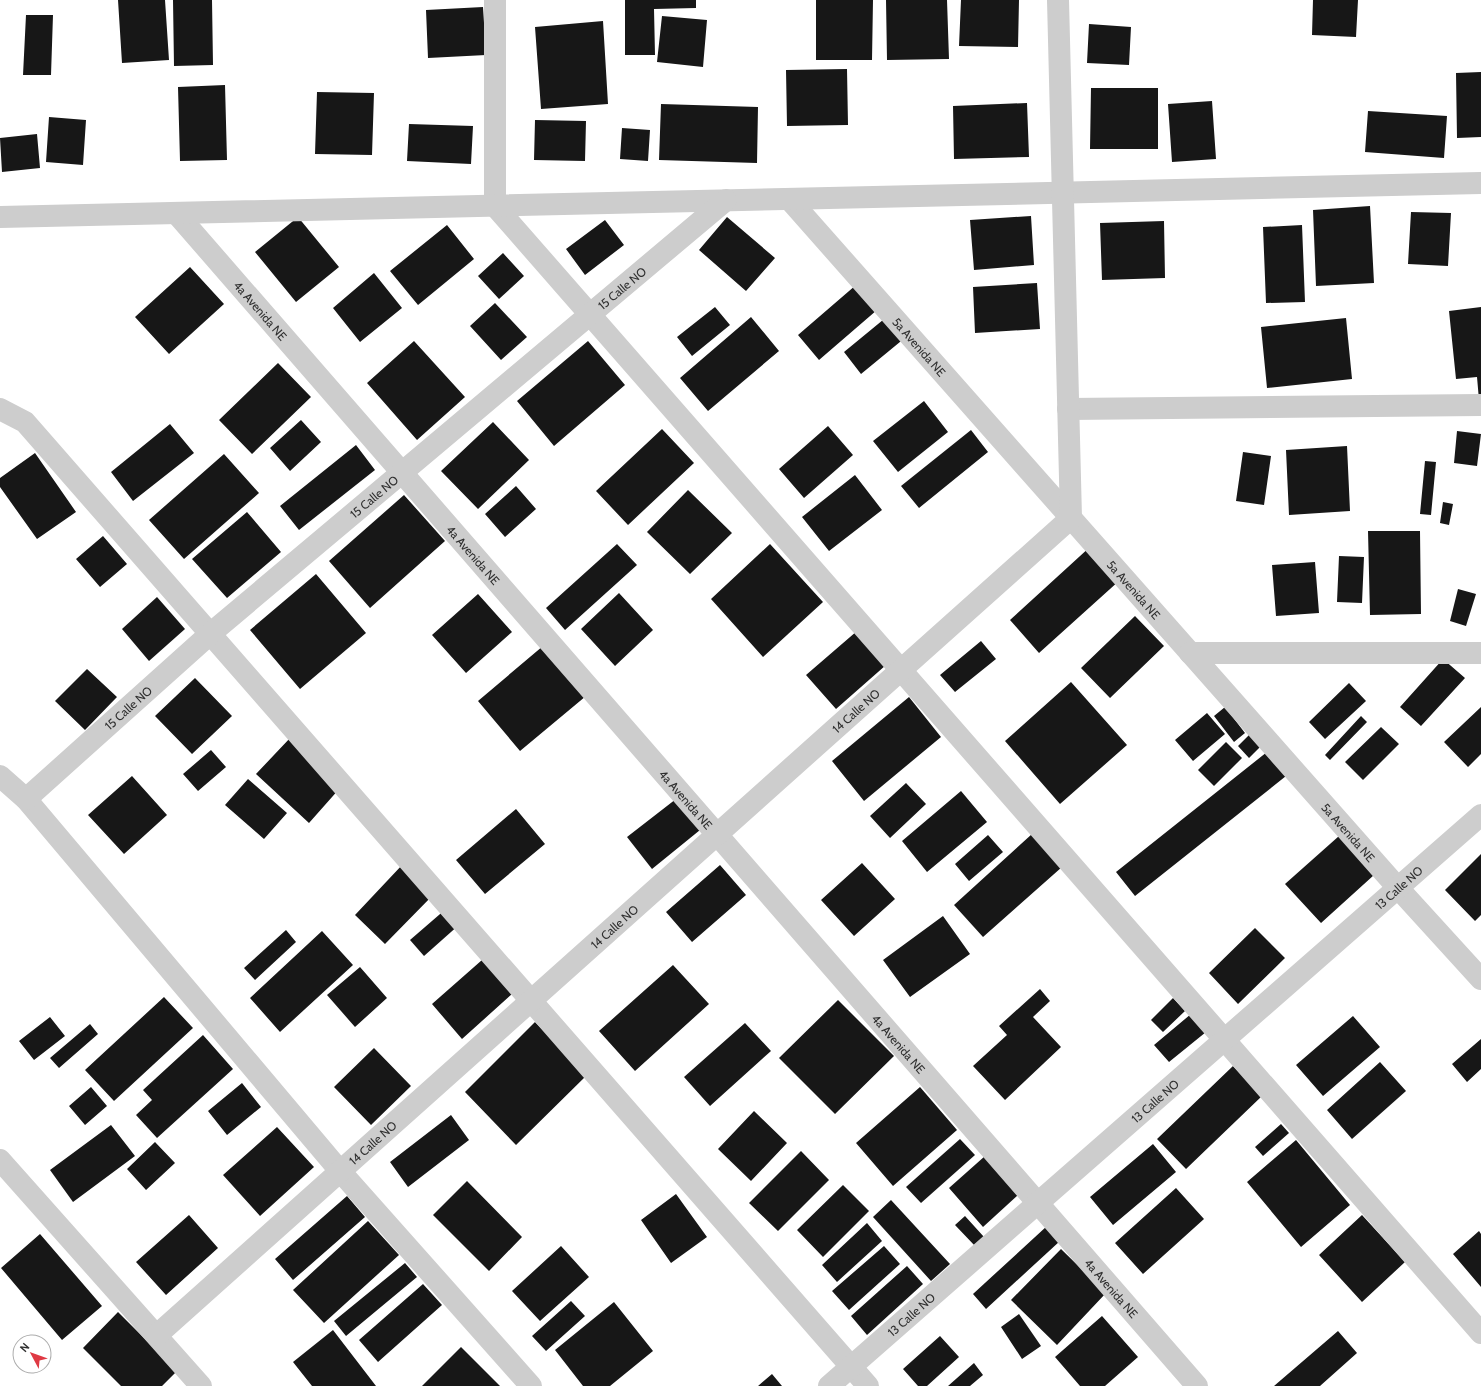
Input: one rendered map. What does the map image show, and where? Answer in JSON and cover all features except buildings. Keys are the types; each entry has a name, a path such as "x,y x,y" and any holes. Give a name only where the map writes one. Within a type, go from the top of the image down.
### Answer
{"street":[{"path":"495,0 495,206 1481,1333"},
{"path":"1058,0 1070,518"},
{"path":"0,217 1481,183"},
{"name":"5a Avenida NE","path":"788,199 1398,888 1481,979"},
{"name":"15 Calle NO","path":"26,799 210,634 726,200"},
{"name":"4a Avenida NE","path":"176,213 1196,1386"},
{"path":"1068,409 1481,405"},
{"path":"0,409 25,422 868,1386"},
{"name":"14 Calle NO","path":"157,1336 1070,518"},
{"path":"1190,653 1481,653"},
{"path":"0,776 26,799 340,1171 531,1386"},
{"name":"13 Calle NO","path":"829,1386 1481,815"},
{"path":"0,1160 201,1386"}]}
